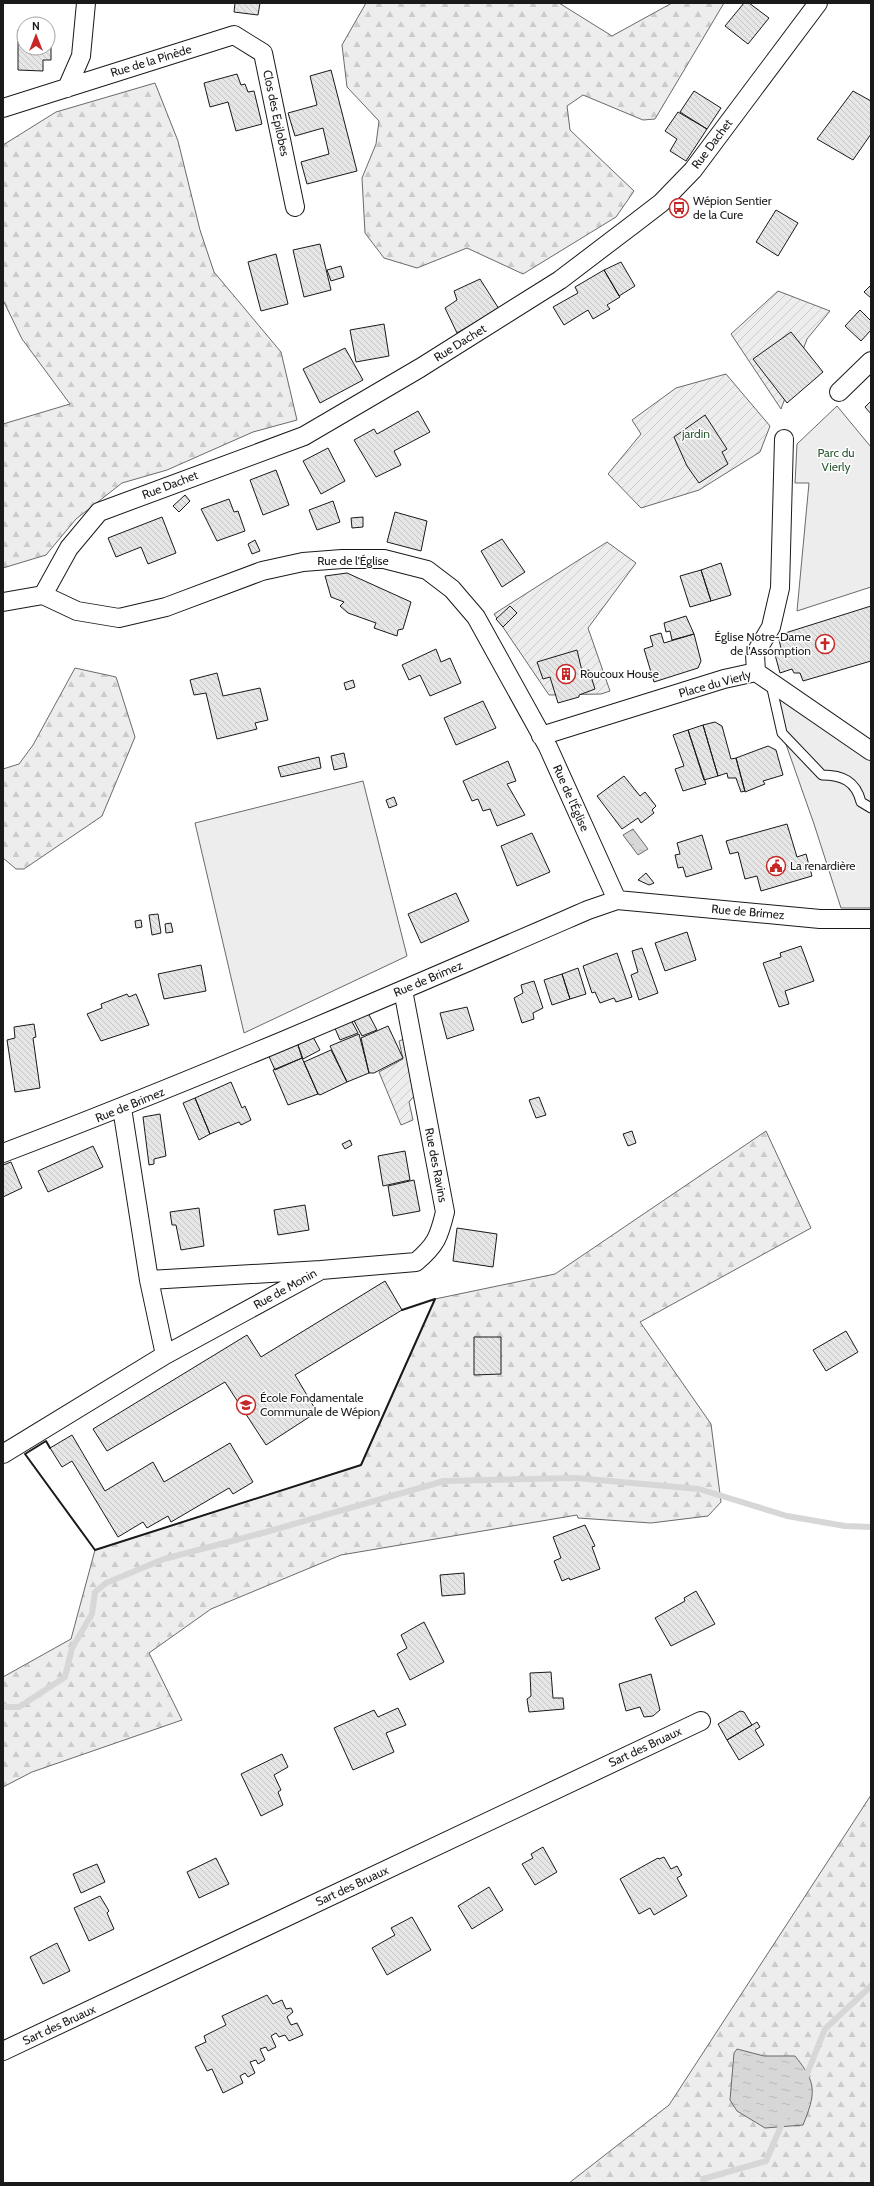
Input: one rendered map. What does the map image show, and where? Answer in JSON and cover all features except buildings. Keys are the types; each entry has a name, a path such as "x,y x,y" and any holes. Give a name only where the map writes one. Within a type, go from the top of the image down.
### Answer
{"street":[{"path":"68,88 81,56 86,3"},
{"name":"Rue Dachet","path":"43,595 69,548 98,512 304,436 420,368 560,280 635,223 661,203 693,170 818,3"},
{"name":"Rue de la Pinède","path":"3,108 234,35"},
{"name":"Clos des Epilobes","path":"234,35 263,53 295,207"},
{"path":"839,392 871,361"},
{"path":"756,672 755,654 771,627 780,588 784,439"},
{"name":"Rue de l'Église","path":"43,595 77,611 119,618 166,607 262,571 303,562 342,559 384,559 406,563 427,570 452,589 476,617 548,747 617,900"},
{"path":"3,602 43,595"},
{"name":"Place du Vierly","path":"541,736 724,679 756,672 871,751"},
{"name":"Rue de Brimez","path":"3,1153 122,1108 403,990 588,910 617,900 820,919 871,918"},
{"name":"Rue des Ravins","path":"321,1270 416,1262 428,1252 440,1236 445,1212 403,990"},
{"path":"122,1108 149,1280 165,1355"},
{"name":"Rue de Monin","path":"149,1280 321,1270"},
{"name":"Rue de Monin","path":"3,1454 165,1355 321,1270"},
{"name":"Sart des Bruaux","path":"3,2051 701,1720"}],"lane":[{"path":"771,683 782,733 822,775 838,775 852,782 859,793 862,802 871,808"}],"shaded area":[{"name":"Parc du Vierly","path":"837,406 871,447 871,587 797,611 809,483 795,483 797,444"},
{"path":"771,683 871,751 871,908 841,908 814,824 782,733"},
{"path":"363,781 407,956 244,1033 195,823"}],"green space":[{"path":"366,3 559,3 612,36 672,3 724,3 655,119 643,120 583,95 567,106 570,130 634,191 616,217 523,274 467,248 417,268 384,258 365,233 362,178 376,144 379,121 347,87 342,45"},
{"path":"155,83 178,141 200,230 214,272 281,352 297,420 253,432 167,470 122,483 76,519 46,555 3,568 3,424 70,404 22,339 3,300 3,145 56,112"},
{"path":"778,291 830,311 807,339 781,409 731,334"},
{"name":"jardin","path":"726,374 770,426 760,452 699,490 641,508 608,474 641,434 632,420 676,388"},
{"path":"607,542 636,563 588,628 610,691 601,694 549,695 494,614"},
{"path":"75,668 116,677 135,737 102,816 24,869 16,869 3,858 3,769 19,764 33,745"},
{"path":"404,1039 416,1094 409,1102 413,1120 401,1125 379,1072 403,1059 399,1041"},
{"path":"766,1131 811,1228 640,1322 711,1424 721,1502 708,1516 651,1523 578,1518 577,1515 341,1555 211,1609 149,1653 182,1720 32,1772 3,1787 3,1677 71,1639 95,1550 361,1465 435,1299 555,1274"},
{"path":"871,1795 871,2183 569,2183 669,2105"}],"water":[{"path":"633,829 648,849 638,855 623,835"},
{"path":"737,2049 764,2056 795,2056 811,2081 812,2089 810,2105 803,2125 765,2128 737,2111 730,2100 734,2053"}],"waterway":[{"path":"3,1707 19,1707 65,1677 72,1648 92,1614 95,1592 106,1583 164,1559 266,1532 444,1481 576,1478 699,1489 787,1516 845,1526 871,1527"},
{"path":"805,2079 825,2029 871,1986"},
{"path":"704,2183 703,2179 766,2161 784,2119"}],"wall":[{"path":"50,1448 46,1441 25,1454 95,1550 361,1465 435,1299 402,1310"}],"place":[{"name":"Wépion Sentier de la Cure","path":"679,208"},
{"name":"Église Notre-Dame de l'Assomption","path":"825,644"},
{"name":"Roucoux House","path":"566,674"},
{"name":"La renardière","path":"776,866"},
{"name":"École Fondamentale Communale de Wépion","path":"246,1405"}]}
